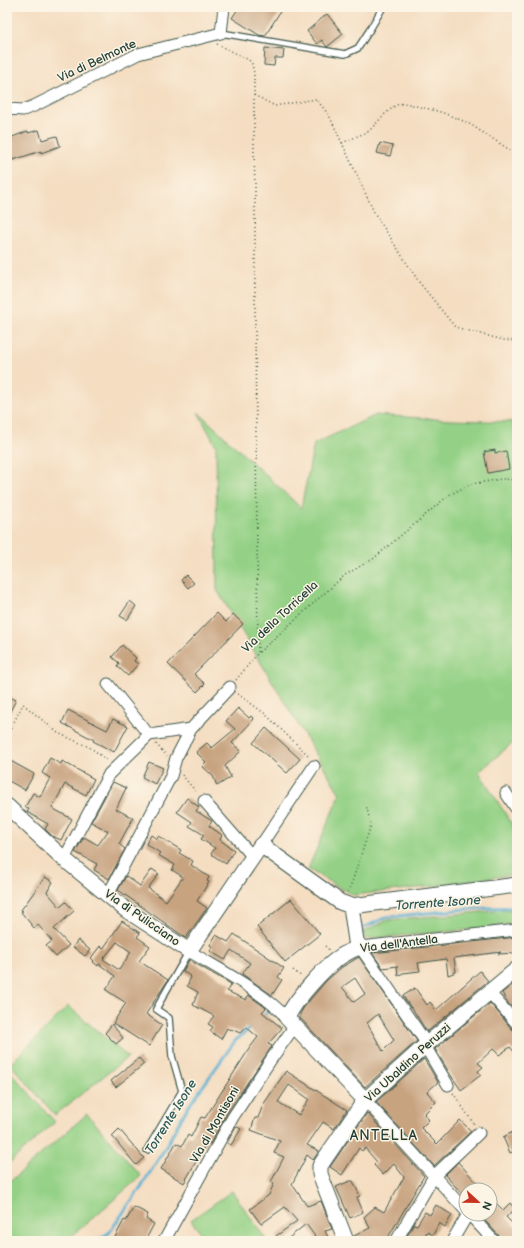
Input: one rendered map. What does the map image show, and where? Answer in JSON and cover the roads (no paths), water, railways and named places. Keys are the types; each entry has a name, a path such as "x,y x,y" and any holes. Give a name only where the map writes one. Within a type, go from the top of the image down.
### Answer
{"street":[{"path":"221,33 224,7"},
{"name":"Via di Belmonte","path":"7,109 23,110 34,106 138,54 221,33"},
{"path":"108,684 148,735"},
{"path":"108,895 171,776 176,758 191,729 230,688"},
{"path":"64,859 113,770 148,735 191,729"},
{"path":"189,951 314,766"},
{"path":"506,793 517,810"},
{"path":"204,801 257,851 340,902 349,899 517,885"},
{"name":"Via di Pulicciano","path":"7,806 64,859 126,910 256,992 290,1022"},
{"path":"349,899 356,941 427,1044 428,1051 448,1085"},
{"name":"Via dell'Antella","path":"290,1022 291,1008 320,974 342,955 360,947 517,930"},
{"name":"Via Ubaldino Peruzzi","path":"346,1241 322,1182 320,1166 365,1100 427,1044 517,970"},
{"path":"490,993 517,1024"},
{"path":"290,1022 365,1100 458,1202"},
{"name":"Via di Montisoni","path":"164,1241 233,1117 272,1058 290,1022"},
{"path":"396,1241 434,1176 480,1133"},
{"path":"452,1241 463,1222"},
{"path":"476,1222 494,1241"}],"lane":[{"path":"221,33 345,54 358,48 383,7"},
{"path":"147,1150 182,1091 172,1056 169,1018 156,1009 189,951"}],"waterway":[{"name":"Torrente Isone","path":"363,928 387,917 467,909 517,907"},
{"name":"Torrente Isone","path":"262,1017 271,1009"},
{"name":"Torrente Isone","path":"96,1241 109,1233 139,1190 164,1150 186,1110 235,1041 251,1027"}],"district":[{"name":"ANTELLA","path":"384,1135"}]}
